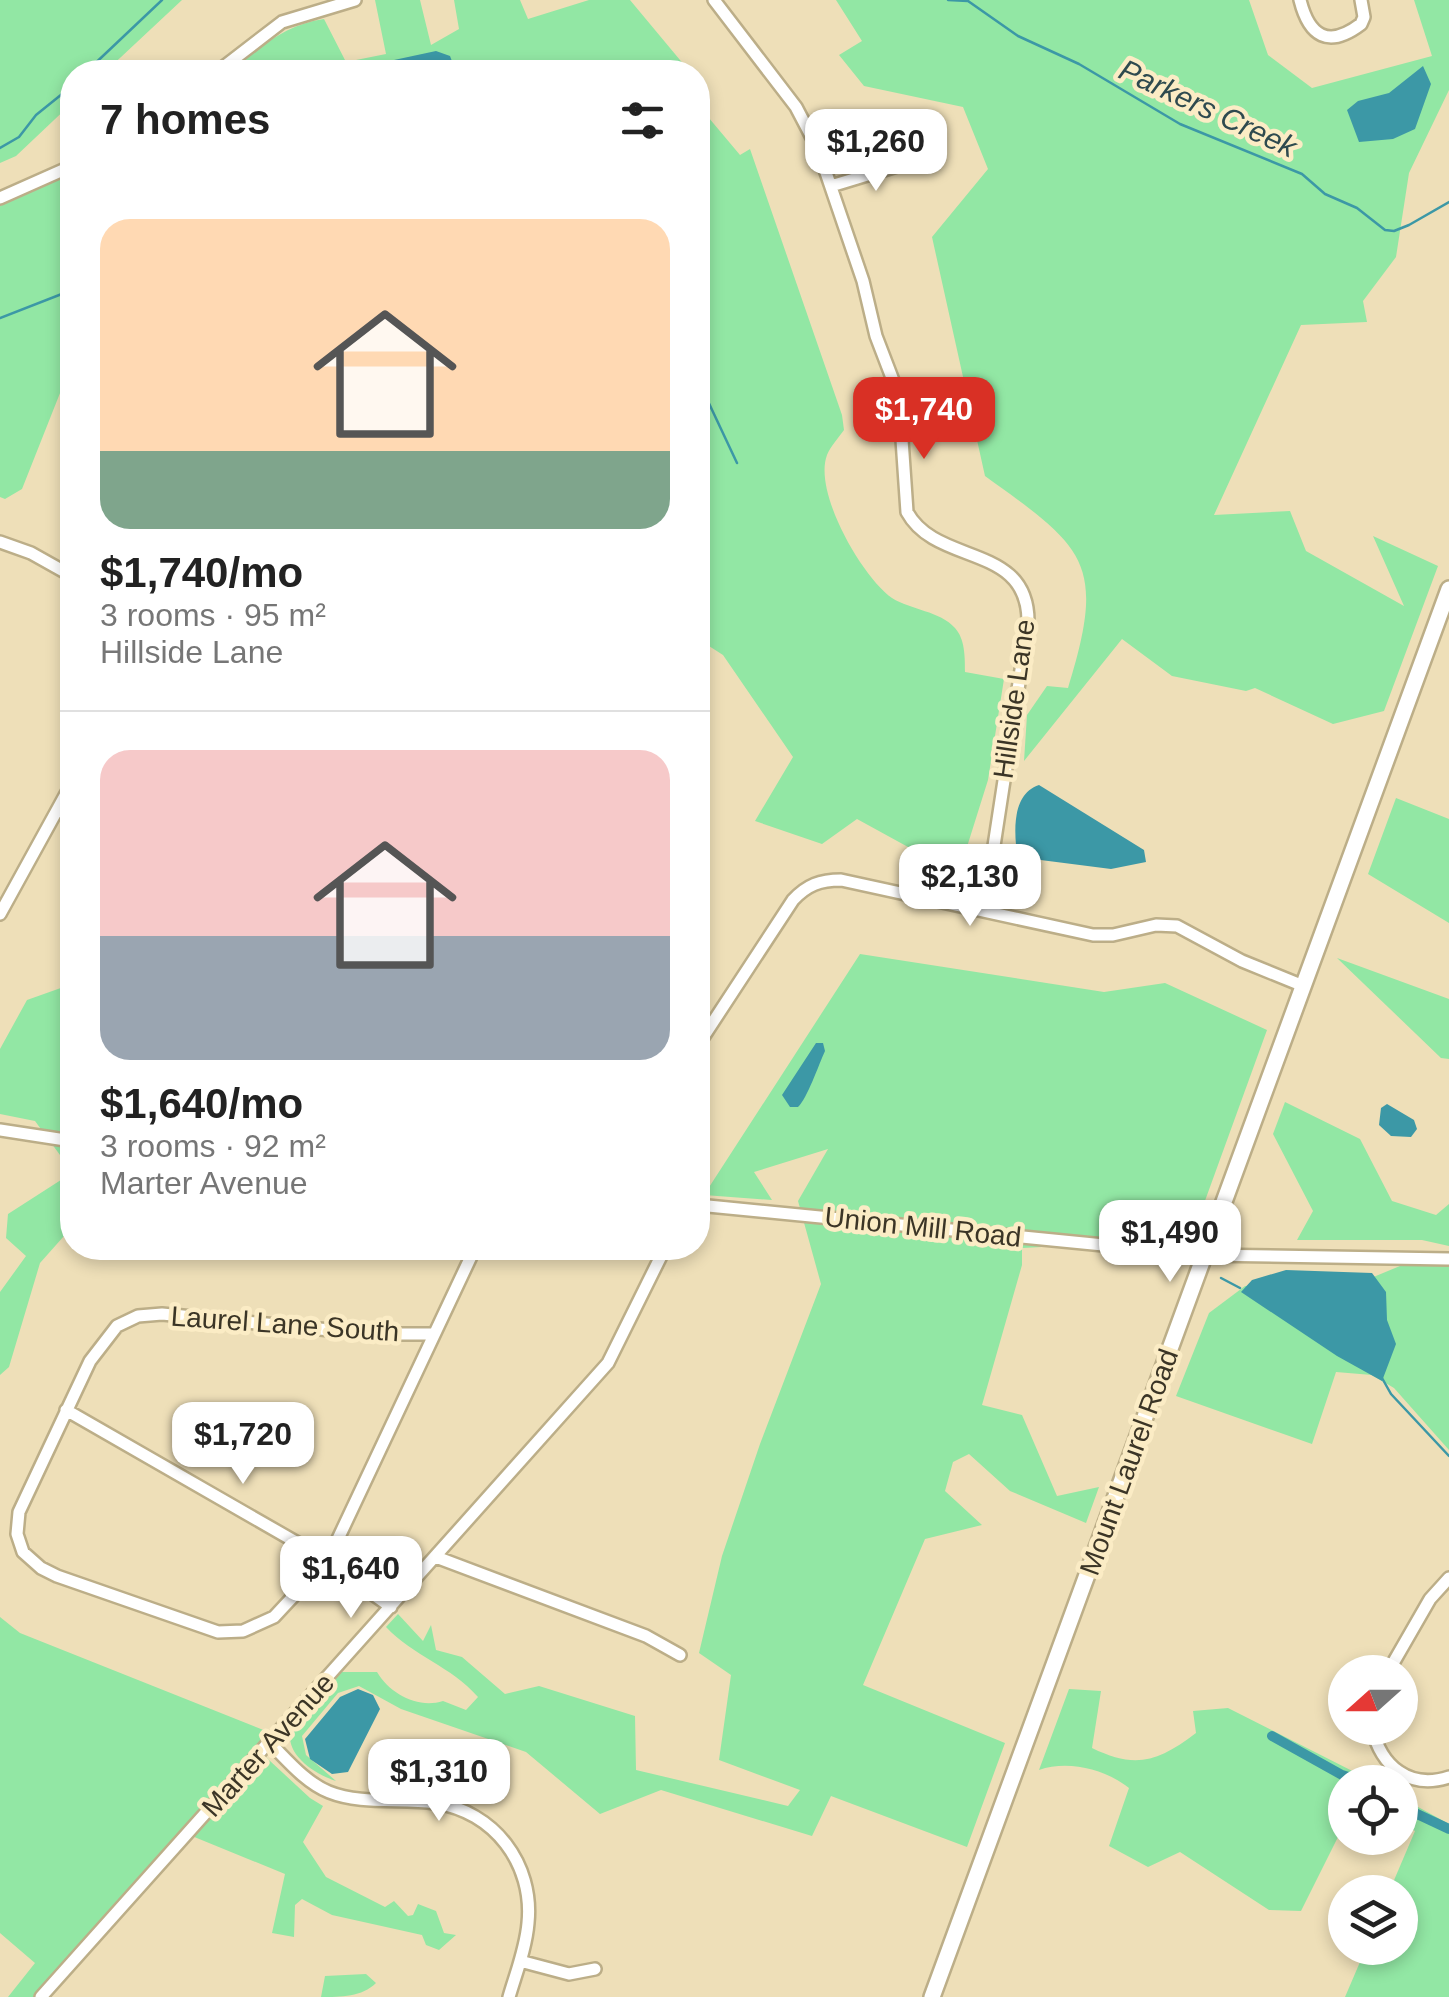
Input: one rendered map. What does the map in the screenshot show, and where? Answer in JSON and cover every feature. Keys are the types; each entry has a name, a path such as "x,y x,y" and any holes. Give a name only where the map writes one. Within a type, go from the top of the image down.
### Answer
{"main road":[{"name":"Mount Laurel Road","path":"932,1997 1449,589"}],"street":[{"path":"233,60 282,22 354,0"},
{"name":"Hillside Lane","path":"714,0 806,121 831,186 902,406 907,512 932,537 1006,570 1018,582 1027,603 1028,624 984,911"},
{"path":"1300,0 1309,27 1314,33 1329,37 1361,24 1361,0"},
{"path":"831,186 910,162"},
{"path":"0,198 60,171"},
{"path":"0,542 60,570"},
{"path":"0,914 59,810"},
{"path":"710,1027 800,894 814,883 841,880 1102,936 1156,925 1177,926 1242,961 1301,985"},
{"path":"0,1130 60,1140"},
{"name":"Union Mill Road","path":"710,1206 1205,1254 1449,1259"},
{"name":"Laurel Lane South","path":"434,1334 372,1334 162,1314 138,1316 117,1326 102,1342 18,1512 20,1544 28,1559 41,1568 204,1629 231,1633 255,1628 274,1617 325,1562 470,1260"},
{"name":"Marter Avenue","path":"41,1997 608,1363 659,1260"},
{"path":"66,1410 325,1562 392,1607"},
{"path":"436,1557 646,1636 680,1655"},
{"path":"1398,1655 1430,1598 1449,1578"},
{"path":"270,1743 302,1774 328,1792 353,1798 440,1804 463,1811 493,1829 515,1856 528,1898 528,1922 509,1997"},
{"path":"1377,1745 1400,1773 1419,1781 1449,1776"},
{"path":"520,1961 569,1974 595,1969"}],"green space":[{"path":"0,0 182,0 118,60 60,60 60,114 16,156 0,163"},
{"path":"375,0 420,0 431,45 459,29 454,0 520,0 528,19 589,0 630,0 680,60 356,60 386,54"},
{"path":"836,0 1249,0 1268,55 1312,88 1432,56 1414,0 1449,0 1449,90 1409,173 1396,257 1363,301 1367,322 1301,325 1214,515 1290,511 1306,551 1404,606 1373,536 1438,566 1384,711 1333,724 1255,688 1246,691 1172,676 1122,639 1024,761 1027,715 1047,686 1068,688 1086,612 1085,585 1079,562 1065,541 985,476 932,237 988,169 963,107 864,86 839,55 862,41"},
{"path":"324,19 345,60 243,60 284,32"},
{"path":"710,119 740,155 750,149 842,415 844,430 828,452 825,471 827,490 843,533 867,572 892,598 942,618 955,628 963,643 965,672 1004,679 988,780 966,850 919,853 857,819 822,844 755,821 793,757 723,655 710,647"},
{"path":"60,178 60,393 22,489 5,499 0,497 0,206"},
{"path":"1396,798 1449,819 1449,923 1368,874"},
{"path":"860,954 1104,992 1165,983 1267,1030 1202,1209 1178,1240 1022,1248 1022,1265 982,1405 1022,1415 1057,1496 1099,1487 1086,1523 1010,1491 969,1454 953,1462 945,1491 982,1525 925,1539 863,1685 1005,1743 967,1847 831,1796 812,1836 661,1790 600,1814 526,1752 401,1709 359,1686 338,1693 302,1736 306,1755 336,1781 313,1770 291,1745 296,1723 341,1672 377,1672 397,1693 424,1703 443,1701 466,1710 478,1697 386,1627 398,1614 423,1641 431,1625 436,1650 462,1657 505,1694 539,1686 635,1716 636,1770 788,1806 800,1790 719,1760 731,1675 699,1653 722,1556 821,1284 798,1201 828,1149 754,1172 772,1200 710,1195 710,1186"},
{"path":"1337,958 1449,999 1449,1059 1441,1058"},
{"path":"60,988 60,1155 35,1121 0,1114 0,1049 27,1000"},
{"path":"1285,1102 1360,1139 1392,1201 1436,1215 1449,1204 1449,1246 1422,1240 1297,1240 1313,1211 1273,1134"},
{"path":"60,1181 60,1240 40,1263 9,1367 0,1375 0,1292 26,1256 6,1238 8,1214"},
{"path":"1412,1261 1449,1265 1449,1450 1394,1388 1372,1375 1336,1372 1312,1444 1176,1396 1209,1313 1245,1286 1359,1283"},
{"path":"0,1617 20,1633 271,1733 256,1748 323,1806 303,1842 326,1877 385,1907 394,1901 408,1916 413,1915 418,1904 436,1911 444,1933 456,1935 439,1950 426,1945 422,1935 332,1915 302,1899 295,1905 294,1937 272,1933 285,1874 187,1834 39,1997 8,1997 35,1963 0,1933"},
{"path":"1069,1689 1101,1691 1092,1748 1121,1759 1146,1759 1170,1751 1196,1733 1193,1711 1228,1708 1340,1765 1328,1765 1329,1855 1301,1911 1269,1910 1180,1852 1148,1867 1109,1846 1129,1788 1086,1768 1062,1766 1039,1770"},
{"path":"1418,1807 1449,1824 1449,1997 1345,1997 1359,1965 1418,1965 1418,1875 1396,1875 1405,1855 1418,1855"},
{"path":"366,1974 376,1983 364,1991 321,1997 325,1976"}],"water":[{"path":"436,51 452,60 394,60"},
{"path":"1423,66 1431,84 1415,129 1393,139 1359,142 1347,110 1358,101 1389,93"},
{"path":"1039,785 1144,850 1146,862 1111,869 1025,858 1016,845 1016,818 1025,795"},
{"path":"816,1043 823,1043 825,1051 801,1103 790,1107 782,1095"},
{"path":"1387,1104 1414,1120 1417,1129 1411,1137 1391,1136 1379,1125 1381,1108"},
{"path":"1286,1270 1372,1273 1386,1292 1387,1320 1396,1344 1382,1381 1241,1292 1252,1280"},
{"path":"358,1689 373,1695 380,1709 348,1772 332,1774 310,1759 305,1739 340,1697"}],"waterway":[{"name":"Parkers Creek","path":"99,60 162,0"},
{"name":"Parkers Creek","path":"948,0 968,1 1018,36 1079,64 1180,124 1302,174 1325,194 1357,208 1385,230 1409,225 1449,202"},
{"name":"Parkers Creek","path":"0,148 19,137 36,115 60,96"},
{"path":"0,318 60,295"},
{"path":"710,406 737,463"},
{"path":"1221,1278 1240,1288"},
{"path":"1382,1378 1391,1394 1449,1456"},
{"path":"1272,1736 1328,1767"},
{"path":"1418,1814 1449,1829"}]}
